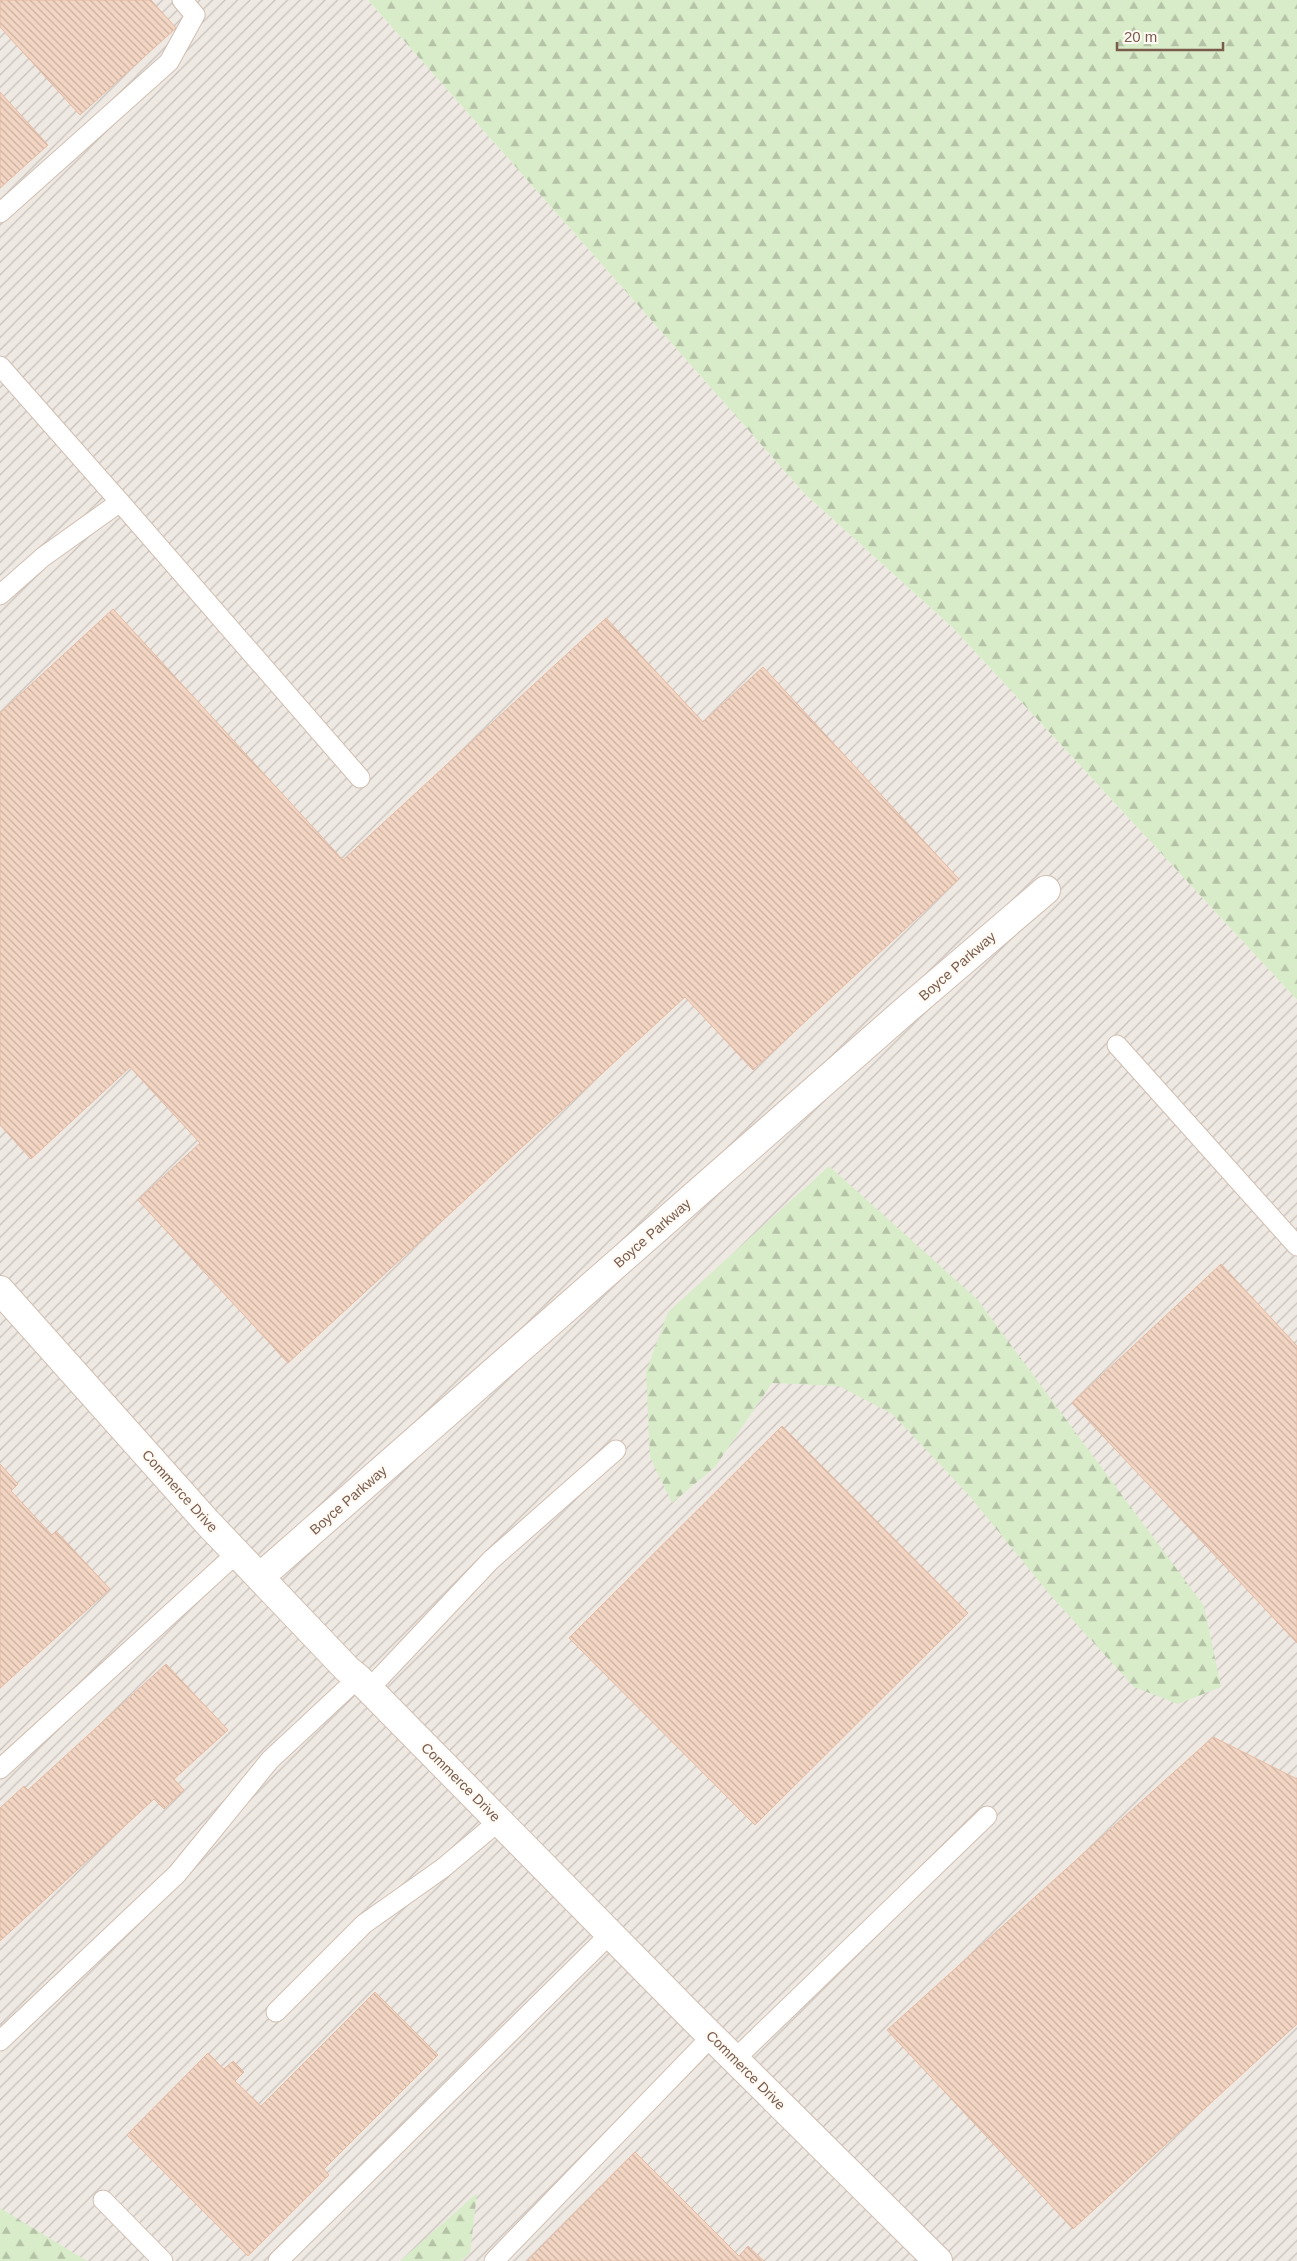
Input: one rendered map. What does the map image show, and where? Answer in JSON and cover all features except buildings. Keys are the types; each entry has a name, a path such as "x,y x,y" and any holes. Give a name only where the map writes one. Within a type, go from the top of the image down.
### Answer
{"street":[{"name":"Boyce Parkway","path":"260,1577 906,1009 1046,890"},
{"name":"Commerce Drive","path":"0,1290 237,1553 347,1669 364,1683 610,1934 938,2261"}],"lane":[{"path":"0,213 169,62 195,15 182,0"},
{"path":"0,366 360,778"},
{"path":"0,595 43,557 120,502"},
{"path":"1117,1045 1297,1246"},
{"path":"0,2041 177,1874 270,1760 364,1683 491,1560 616,1450"},
{"path":"0,1769 237,1553"},
{"path":"735,2059 987,1816"},
{"path":"276,2012 364,1924 443,1868 499,1821"},
{"path":"278,2261 610,1934"},
{"path":"494,2261 712,2036"},
{"path":"104,2200 163,2261"}],"shaded area":[{"path":"0,0 368,0 805,494 953,628 1297,1000 1297,2261 0,2261"}],"green space":[{"path":"368,0 1297,0 1297,1000 953,628 805,494"},
{"path":"829,1166 977,1299 1204,1606 1221,1687 1178,1704 1134,1687 1051,1596 967,1493 892,1414 839,1386 772,1383 715,1467 672,1503 650,1457 646,1372 668,1312"},
{"path":"477,2193 470,2253 461,2261 400,2261"},
{"path":"0,2208 87,2261 0,2261"}]}
